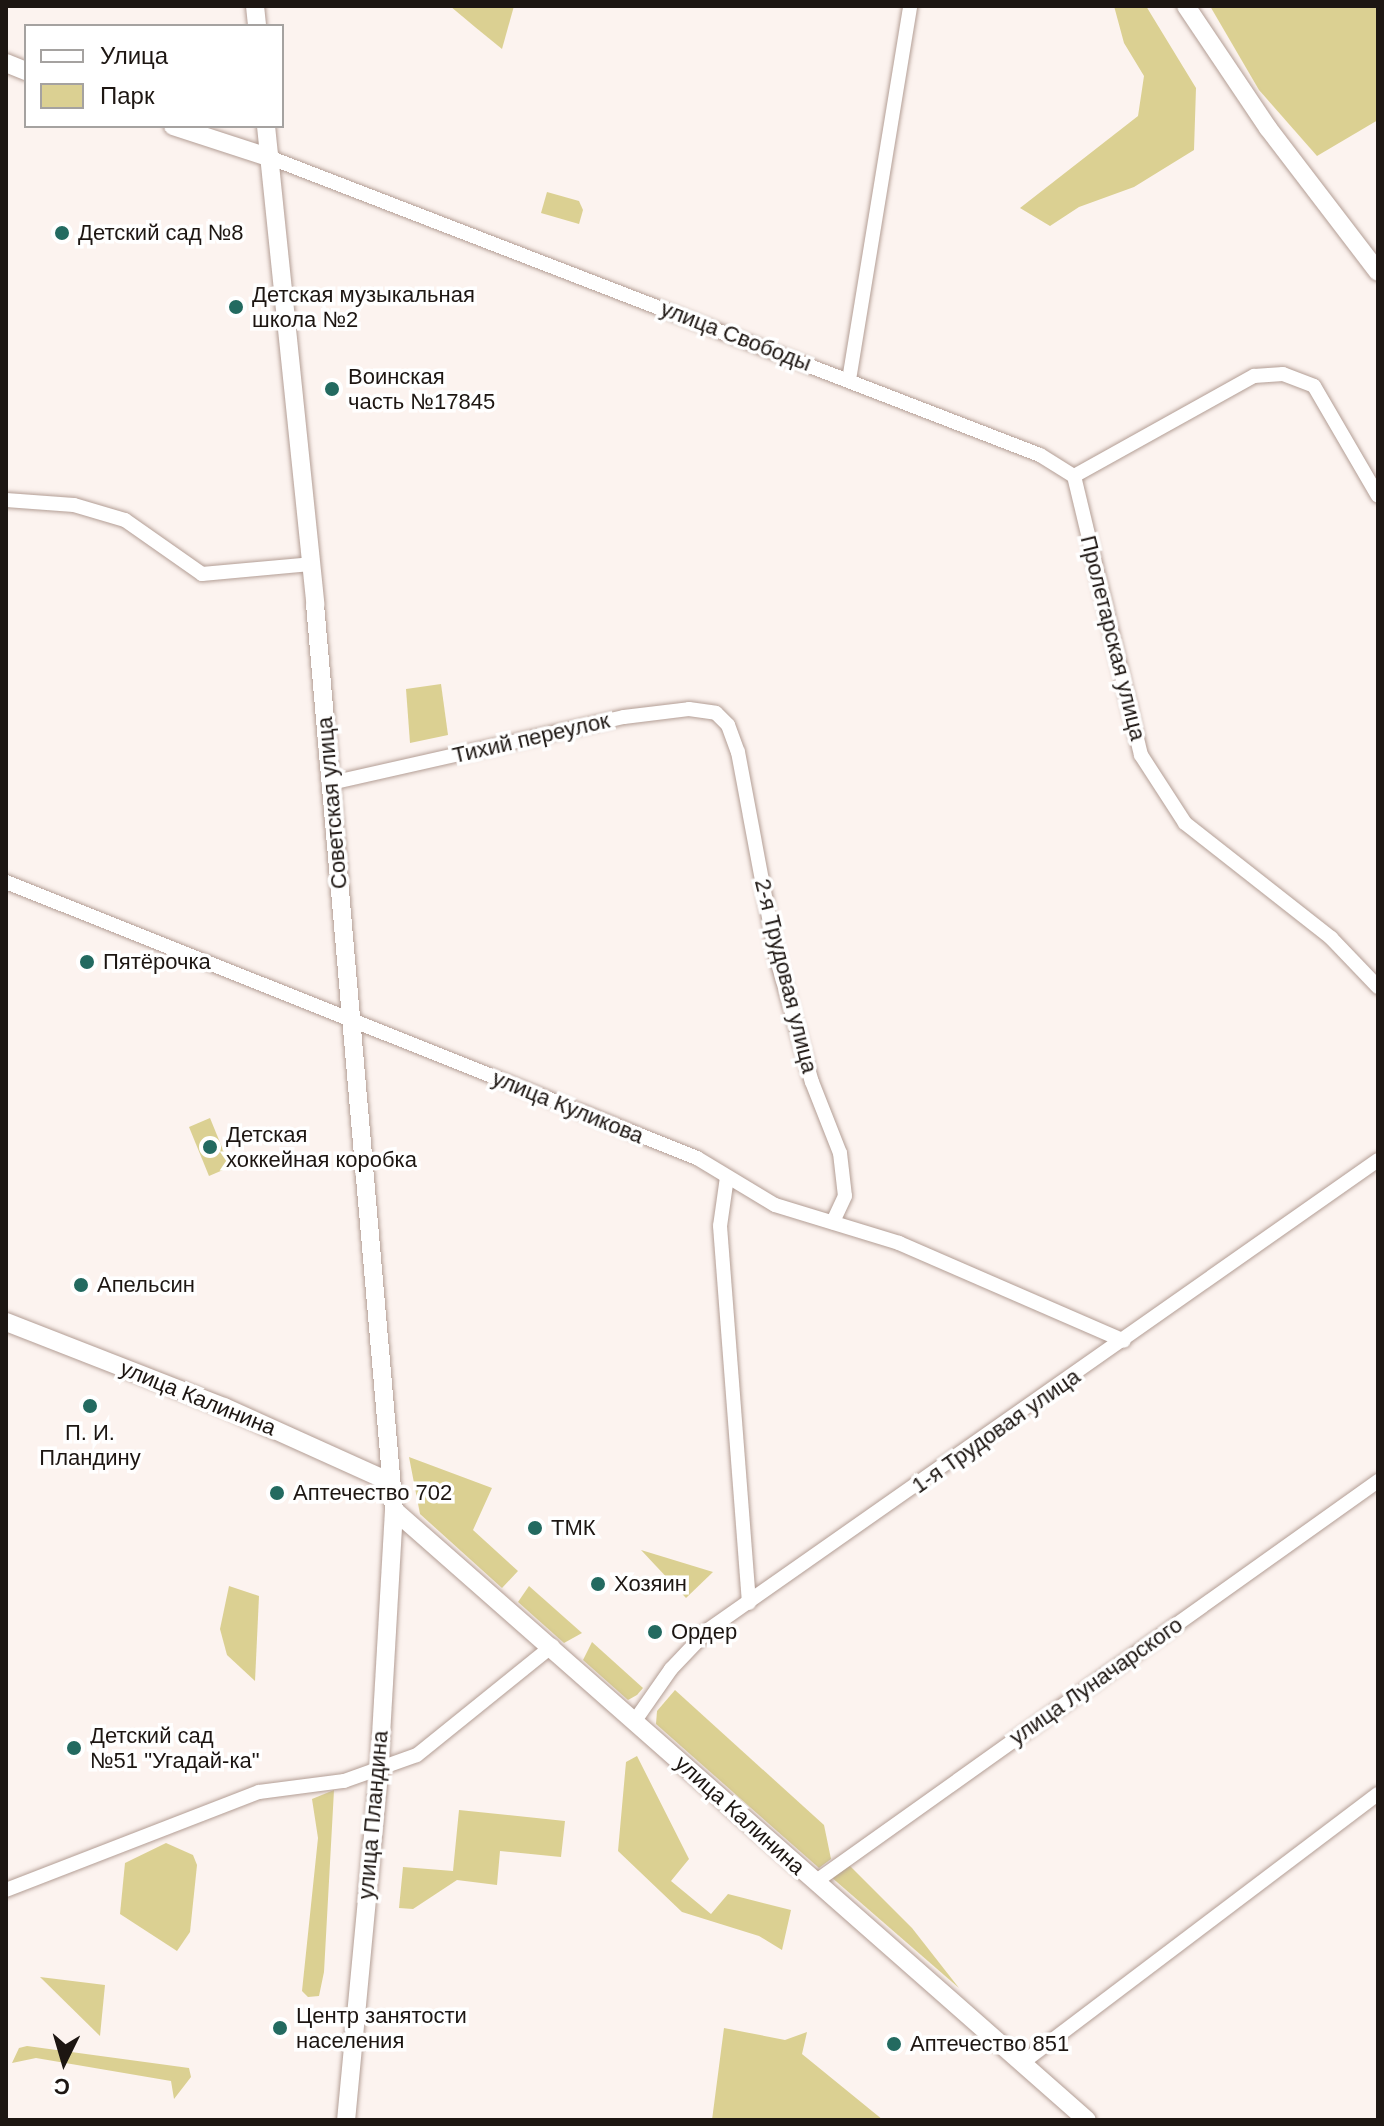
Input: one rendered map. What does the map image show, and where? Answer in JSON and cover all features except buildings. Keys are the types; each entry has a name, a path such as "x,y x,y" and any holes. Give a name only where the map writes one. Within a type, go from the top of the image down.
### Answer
{"street":[{"path":"849,380 910,6"},
{"path":"1186,6 1268,128 1378,272"},
{"name":"улица Свободы","path":"179,128 271,158 849,380 1040,455 1074,476"},
{"name":"Советская улица","path":"266,128 331,783 388,1481"},
{"path":"1074,476 1254,376 1283,374 1314,386 1378,496"},
{"name":"Пролетарская улица","path":"1074,476 1141,755 1185,823 1331,938 1378,987"},
{"path":"6,500 74,505 125,520 202,574 311,564"},
{"name":"Тихий переулок","path":"331,783 624,717 689,709 716,713 728,725"},
{"name":"2-я Трудовая улица","path":"728,725 738,752 776,956 812,1082 840,1153 845,1196 833,1222"},
{"name":"улица Куликова","path":"6,882 697,1158 775,1205 899,1243 1124,1341"},
{"name":"1-я Трудовая улица","path":"634,1722 665,1677 708,1630 1378,1160"},
{"path":"727,1177 720,1226 749,1603"},
{"name":"улица Калинина","path":"6,1322 312,1444 388,1481"},
{"name":"улица Пландина","path":"346,2120 379,1772 394,1510 388,1481"},
{"name":"улица Луначарского","path":"815,1882 1378,1481"},
{"name":"улица Калинина","path":"394,1510 1087,2120"},
{"path":"6,1890 259,1792 379,1772 441,1740 552,1646"},
{"path":"1022,2063 1378,1794"}],"green space":[{"path":"450,6 514,6 502,49 475,27"},
{"path":"1114,6 1146,6 1196,88 1194,150 1134,187 1079,207 1050,226 1020,208 1138,116 1144,76 1124,43"},
{"path":"1210,6 1378,6 1378,120 1317,156 1259,90"},
{"path":"547,192 579,201 583,210 579,224 541,213"},
{"path":"441,684 448,735 410,743 406,689"},
{"name":"Детская хоккейная коробка","path":"210,1118 230,1167 209,1176 189,1127"},
{"path":"409,1457 492,1488 473,1530 518,1571 502,1588 420,1514"},
{"path":"641,1550 713,1572 686,1598"},
{"path":"229,1586 259,1596 255,1681 227,1655 220,1629"},
{"path":"529,1586 582,1633 564,1643 518,1602"},
{"path":"592,1642 643,1688 637,1695 628,1700 583,1660"},
{"path":"675,1690 824,1825 831,1859 819,1868 656,1724 657,1711"},
{"path":"637,1756 689,1859 671,1881 711,1914 728,1894 791,1910 782,1950 759,1936 682,1912 618,1851 626,1762"},
{"path":"334,1790 324,1972 319,1996 308,1997 302,1991 318,1838 312,1799"},
{"path":"459,1810 565,1821 561,1857 500,1851 497,1885 457,1880 413,1909 399,1908 403,1867 453,1871"},
{"path":"166,1843 193,1855 197,1865 190,1932 177,1951 120,1914 125,1863"},
{"path":"848,1864 912,1928 959,1988 830,1876"},
{"path":"40,1977 105,1985 100,2036"},
{"path":"724,2028 785,2040 807,2032 802,2054 883,2120 712,2120"},
{"path":"27,2046 189,2068 191,2077 174,2099 171,2081 36,2058 12,2063 19,2048"}],"place":[{"name":"Детский сад №8","path":"62,233"},
{"name":"Детская музыкальная школа №2","path":"236,307"},
{"name":"Воинская часть №17845","path":"332,389"},
{"name":"Пятёрочка","path":"87,962"},
{"name":"Детская хоккейная коробка","path":"210,1147"},
{"name":"Апельсин","path":"81,1285"},
{"name":"П. И. Пландину","path":"90,1406"},
{"name":"Аптечество 702","path":"277,1493"},
{"name":"ТМК","path":"535,1528"},
{"name":"Хозяин","path":"598,1584"},
{"name":"Ордер","path":"655,1632"},
{"name":"Детский сад №51 \"Угадай-ка\"","path":"74,1748"},
{"name":"Центр занятости населения","path":"280,2028"},
{"name":"Аптечество 851","path":"894,2044"}]}
